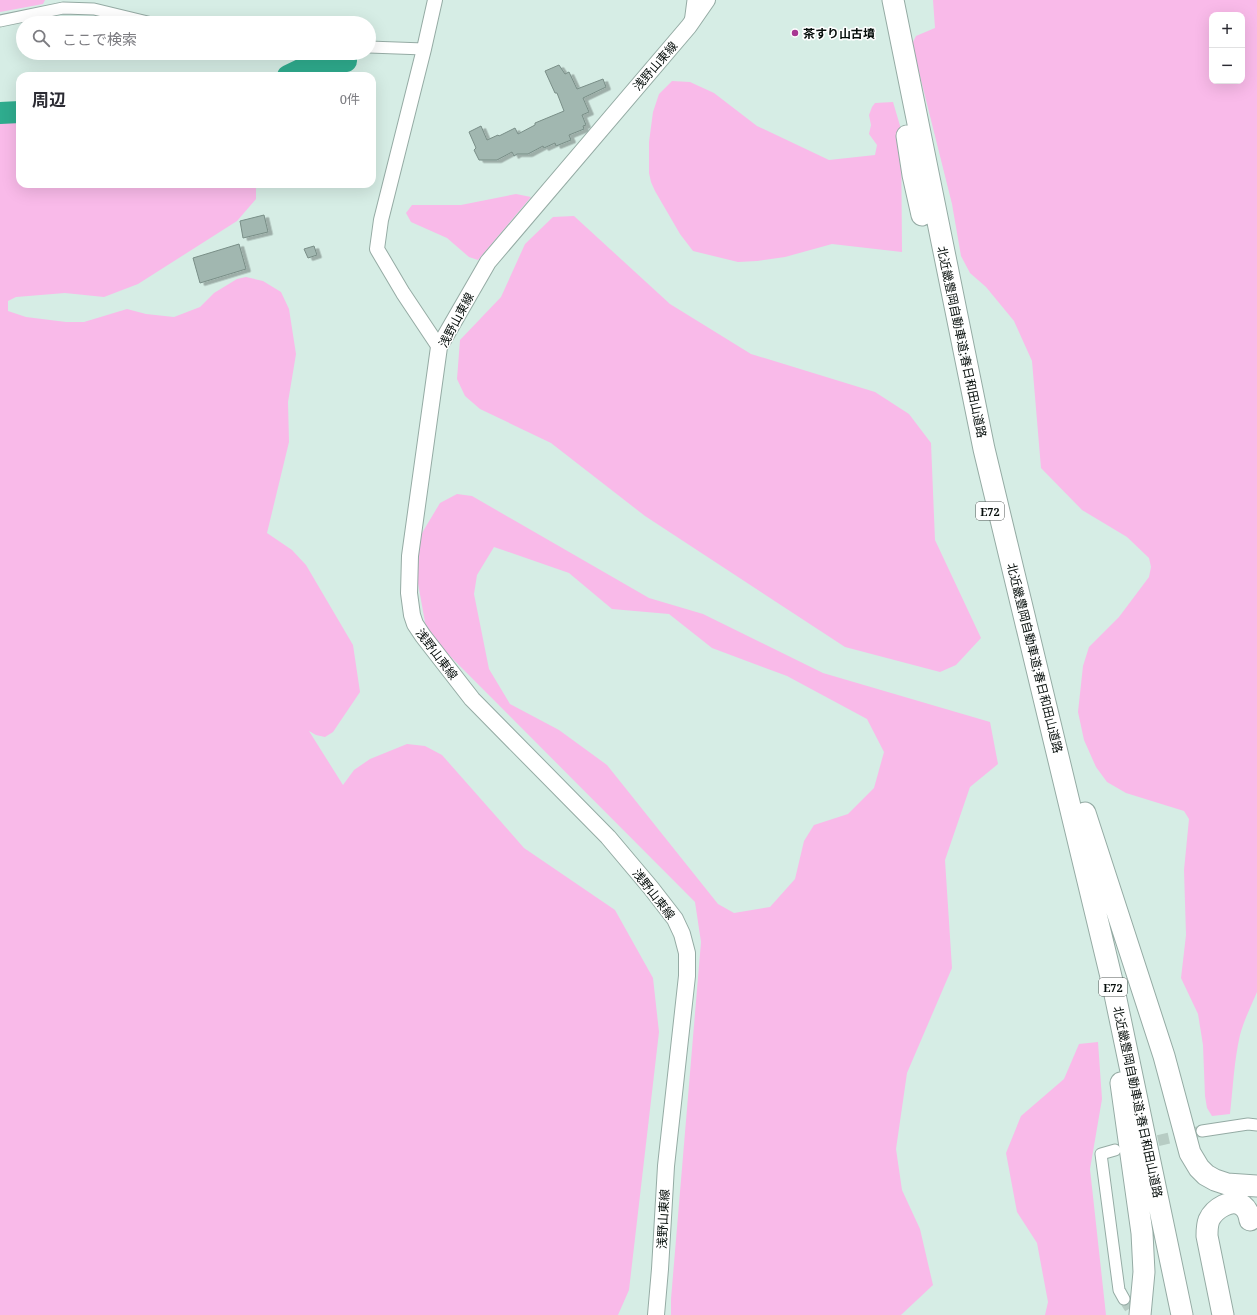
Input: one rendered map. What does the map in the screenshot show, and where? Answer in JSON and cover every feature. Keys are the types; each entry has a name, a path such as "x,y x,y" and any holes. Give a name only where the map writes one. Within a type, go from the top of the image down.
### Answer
{"highway":[{"name":"北近畿豊岡自動車道;春日和田山道路","path":"893,0 984,449 1113,985 1182,1315"},
{"name":"北近畿豊岡自動車道;春日和田山道路","path":"893,0 904,115 913,175 975,450 1112,1018 1174,1315"},
{"path":"1036,662 1164,1056 1190,1153 1198,1168 1215,1180 1227,1184 1257,1186"},
{"path":"1112,1018 1142,1233 1144,1272 1140,1315"},
{"path":"1223,1315 1207,1227 1213,1213 1226,1205 1234,1203 1240,1204 1244,1207 1248,1212 1250,1220"}],"main road":[{"name":"浅野山東線","path":"656,1315 666,1166 686,976 687,953 682,934 675,919 608,837 472,699 423,636 415,624 412,615 409,593 410,556 439,347 488,262 689,26 707,0"}],"street":[{"path":"435,0 381,220 377,249 403,293 439,347"},
{"path":"689,26 693,0"},
{"path":"19,16 63,4 123,16"},
{"path":"0,21 16,17"},
{"path":"376,47 424,49"},
{"path":"1202,1131 1248,1124 1257,1125"},
{"path":"1115,1150 1101,1154 1115,1268 1119,1290 1124,1299"}],"shaded area":[{"path":"0,0 45,0 43,4 0,12"},
{"path":"933,0 1257,0 1257,992 1240,1035 1230,1114 1212,1116 1207,1108 1205,1096 1203,1045 1198,1014 1181,978 1186,935 1184,870 1189,819 1184,811 1126,793 1107,782 1096,767 1084,740 1078,712 1083,666 1089,647 1119,617 1149,577 1151,567 1149,558 1127,537 1082,510 1041,468 1032,361 1014,321 986,287 970,273 961,256 952,204 912,44 916,36 935,28"},
{"path":"672,81 690,82 714,93 757,126 829,160 875,155 877,145 869,134 871,125 869,115 875,103 893,102 901,129 902,252 832,244 785,257 738,262 693,251 680,234 655,191 649,173 649,142 653,112 659,94"},
{"path":"0,122 16,123 16,188 256,188 256,199 237,221 138,284 104,297 65,293 16,297 8,301 8,311 26,317 66,322 84,322 127,309 146,314 174,317 200,307 214,293 237,279 246,277 263,281 281,292 289,309 296,354 288,402 289,442 267,533 292,550 306,565 353,645 360,692 333,732 325,737 316,735 309,731 343,785 354,770 370,759 407,744 425,746 442,755 524,848 615,910 653,978 659,1032 629,1290 618,1315 0,1315"},
{"path":"516,194 531,197 478,260 469,257 447,238 411,222 406,213 412,205 461,205"},
{"path":"574,216 670,304 751,354 875,392 909,414 931,443 935,540 981,638 956,665 940,672 845,647 645,516 551,443 480,409 465,396 457,379 460,340 501,297 525,244 553,217"},
{"path":"457,494 472,496 649,598 703,614 823,673 990,722 998,764 970,787 945,860 952,968 907,1073 896,1149 902,1190 920,1229 933,1285 901,1315 671,1315 671,1299 701,942 695,902 427,633 413,556 419,538 440,503","holes":["494,547 569,573 612,609 669,614 712,648 787,676 867,719 884,752 874,788 848,814 814,825 804,841 795,879 770,907 734,913 718,904 607,765 559,730 510,704 489,669 474,594 477,575"]},
{"path":"1098,1042 1102,1099 1090,1169 1106,1315 1045,1315 1048,1302 1037,1243 1017,1212 1006,1153 1021,1116 1064,1079 1079,1044"}],"building":[{"path":"559,65 565,74 569,72 577,89 603,79 606,87 583,98 589,112 582,115 586,125 583,126 584,129 569,135 571,140 556,146 555,143 544,148 543,146 528,154 517,154 514,156 512,152 497,160 479,160 474,150 476,148 469,132 481,126 487,140 515,128 518,134 535,125 535,123 564,111 557,93 555,93 545,71"},
{"path":"264,215 268,232 243,238 240,221"},
{"path":"239,244 246,269 200,283 193,258"},
{"path":"314,246 317,255 308,258 304,249"}],"waterway":[{"path":"296,72 313,64 346,61"},
{"path":"0,113 16,112"}],"tunnel":[{"path":"1142,1144 1202,1131"},
{"path":"1124,1299 1134,1315"}],"place":[{"name":"茶すり山古墳","path":"795,33"}]}
